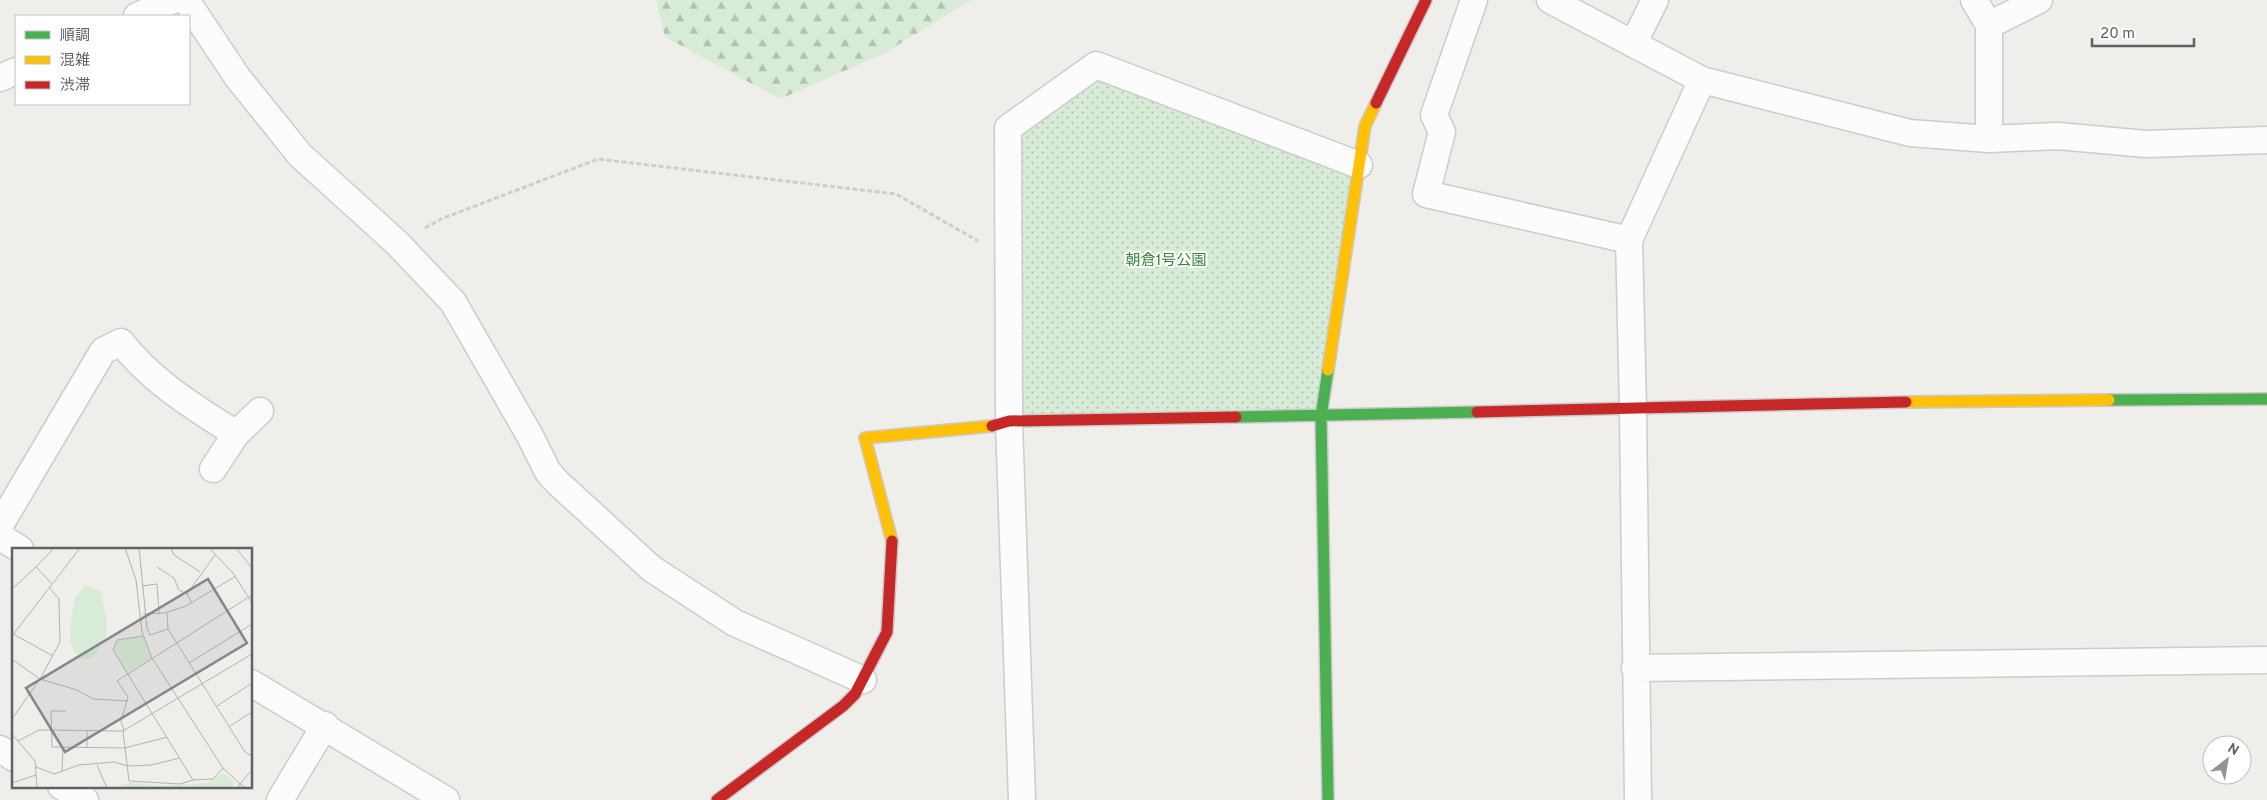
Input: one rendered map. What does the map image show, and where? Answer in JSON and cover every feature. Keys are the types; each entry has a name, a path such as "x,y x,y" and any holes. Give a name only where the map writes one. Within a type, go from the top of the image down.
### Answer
{"street":[{"path":"139,15 173,0"},
{"path":"186,0 238,78 300,155 397,243 454,302 530,436 548,472 558,483 652,570 735,623 863,680"},
{"path":"1328,800 1321,416 1365,126 1426,0"},
{"path":"1474,0 1434,115 1442,132 1426,194 1629,240"},
{"path":"1550,0 1702,80 1910,133 1989,139 2058,136 2146,144 2267,140"},
{"path":"1633,44 1655,0"},
{"path":"1974,0 1989,25 1989,139"},
{"path":"1989,25 2039,0"},
{"path":"1022,800 1009,421 1008,128 1096,65 1359,165"},
{"path":"0,78 15,71"},
{"path":"1638,800 1629,240 1702,80"},
{"path":"0,525 103,351 121,342 130,354 171,392 236,434"},
{"path":"717,800 843,706 863,680 887,632 893,546 865,438 987,427 1009,421 1633,410 1733,404 2267,399"},
{"path":"213,469 236,434 260,411"},
{"path":"0,537 18,548"},
{"path":"1635,668 2267,660"},
{"path":"252,683 325,725 446,800"},
{"path":"280,800 325,725"},
{"path":"64,788 85,800"}],"path":[{"path":"397,243 441,219 598,159 896,194 1009,258"}],"green space":[{"path":"656,0 971,0 883,54 780,99 665,37"},
{"name":"朝倉1号公園","path":"1096,65 1359,165 1321,416 1009,421 1008,128"}],"traffic: fast":[{"path":"1328,370 1321,416 1328,800"},
{"path":"2109,400 2267,399"},
{"path":"1236,417 1477,412"}],"traffic: slow":[{"path":"1328,370 1365,126 1376,103"},
{"path":"1906,402 2109,400"},
{"path":"892,541 865,438 992,426"}],"traffic: jam":[{"path":"1376,103 1426,0"},
{"path":"1477,412 1906,402"},
{"path":"992,426 1009,421 1236,417"},
{"path":"717,800 843,706 855,694 887,632 892,541"}]}
